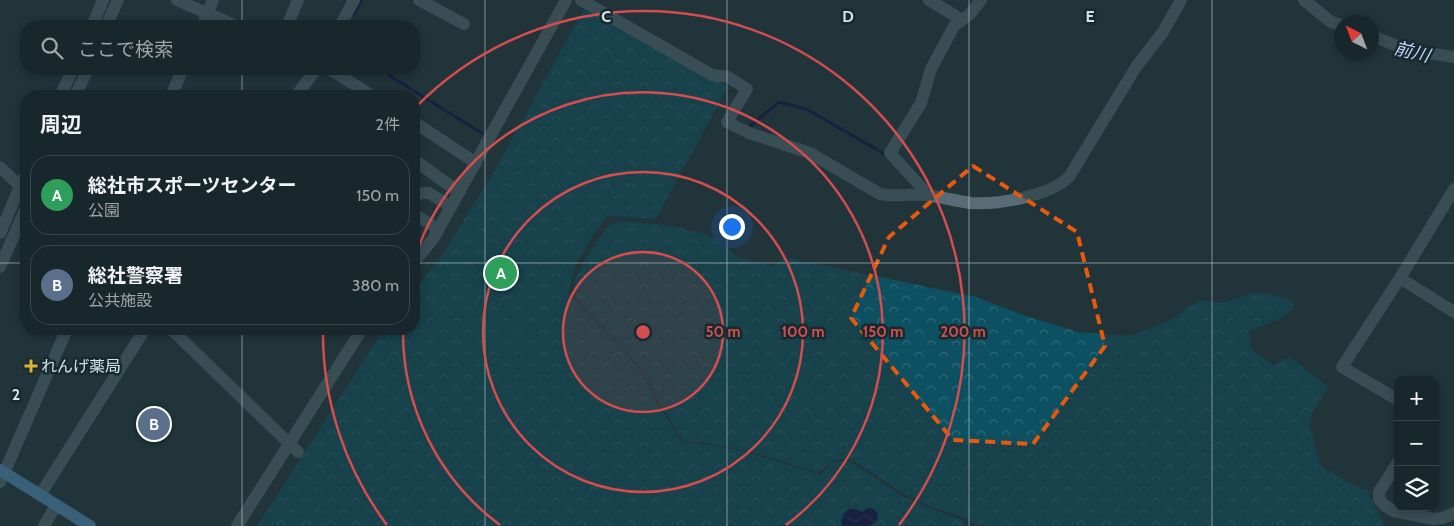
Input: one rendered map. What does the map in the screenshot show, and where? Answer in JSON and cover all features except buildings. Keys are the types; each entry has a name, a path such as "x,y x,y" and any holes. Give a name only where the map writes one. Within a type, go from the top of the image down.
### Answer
{"main road":[{"path":"2,475 40,494 90,526"}],"street":[{"path":"95,20 103,0"},
{"path":"109,20 118,0"},
{"path":"177,0 222,20"},
{"path":"205,20 213,0"},
{"path":"290,20 298,0"},
{"path":"343,20 354,0"},
{"path":"419,0 464,24"},
{"path":"420,255 433,239 566,0"},
{"path":"581,0 712,75 728,77 747,89 727,122 741,129 810,152 880,194 889,196 926,195 972,203 997,203 1044,191 1069,177 1136,68 1163,32 1182,0"},
{"path":"930,0 961,21"},
{"path":"923,190 890,153 921,103 931,70 954,26 970,14 982,0"},
{"path":"1304,0 1334,23"},
{"path":"1379,39 1408,50 1454,57"},
{"path":"63,90 70,75"},
{"path":"79,90 85,75"},
{"path":"174,90 180,75"},
{"path":"300,90 312,75"},
{"path":"339,75 363,90"},
{"path":"420,126 476,163"},
{"path":"420,164 459,192"},
{"path":"0,167 20,186"},
{"path":"1394,398 1342,367 1400,278 1454,189"},
{"path":"420,194 429,193 451,207"},
{"path":"0,233 20,195"},
{"path":"420,218 438,229"},
{"path":"0,268 20,222"},
{"path":"1400,278 1454,312"},
{"path":"2,475 64,335"},
{"path":"40,494 140,335"},
{"path":"177,335 294,448"},
{"path":"237,526 294,448 359,335"},
{"path":"1395,466 1379,492 1379,499 1384,505 1394,511 1433,519 1443,518 1454,513"},
{"path":"44,526 56,505"}],"highlighted area":[{"path":"973,166 1077,232 1105,346 1033,444 953,440 851,318 889,237"}],"green space":[{"path":"585,7 728,87 656,219 608,216 595,232 576,264 568,292 623,350 649,382 656,402 683,443 735,449 820,475 837,461 851,462 904,497 962,520 965,524 964,526 257,526 380,335 420,335 420,283 442,255 492,175"},
{"path":"623,221 666,225 705,234 715,239 737,257 773,266 784,257 976,297 1023,315 1078,332 1130,336 1171,320 1189,306 1203,300 1222,303 1259,292 1288,299 1295,304 1287,314 1249,331 1251,349 1273,365 1290,357 1328,387 1312,414 1310,425 1320,465 1368,491 1383,526 989,526 974,524 965,518 927,505 904,494 852,460 841,459 834,461 819,473 735,448 684,442 658,401 650,381 623,348 576,298 574,281 586,259 604,231 612,223"}],"water":[{"path":"854,508 862,512 868,508 874,509 878,514 877,521 870,526 842,526 844,514"}],"waterway":[{"path":"353,15 362,0"},
{"path":"389,75 413,90"},
{"path":"420,95 483,134"},
{"path":"748,128 779,102 806,109 886,156"}],"place":[{"name":"総社市スポーツセンター","path":"501,273"},
{"name":"れんげ薬局","path":"31,366"},
{"name":"総社警察署","path":"154,424"}],"water label":[{"name":"前川","path":"1412,52"}]}
